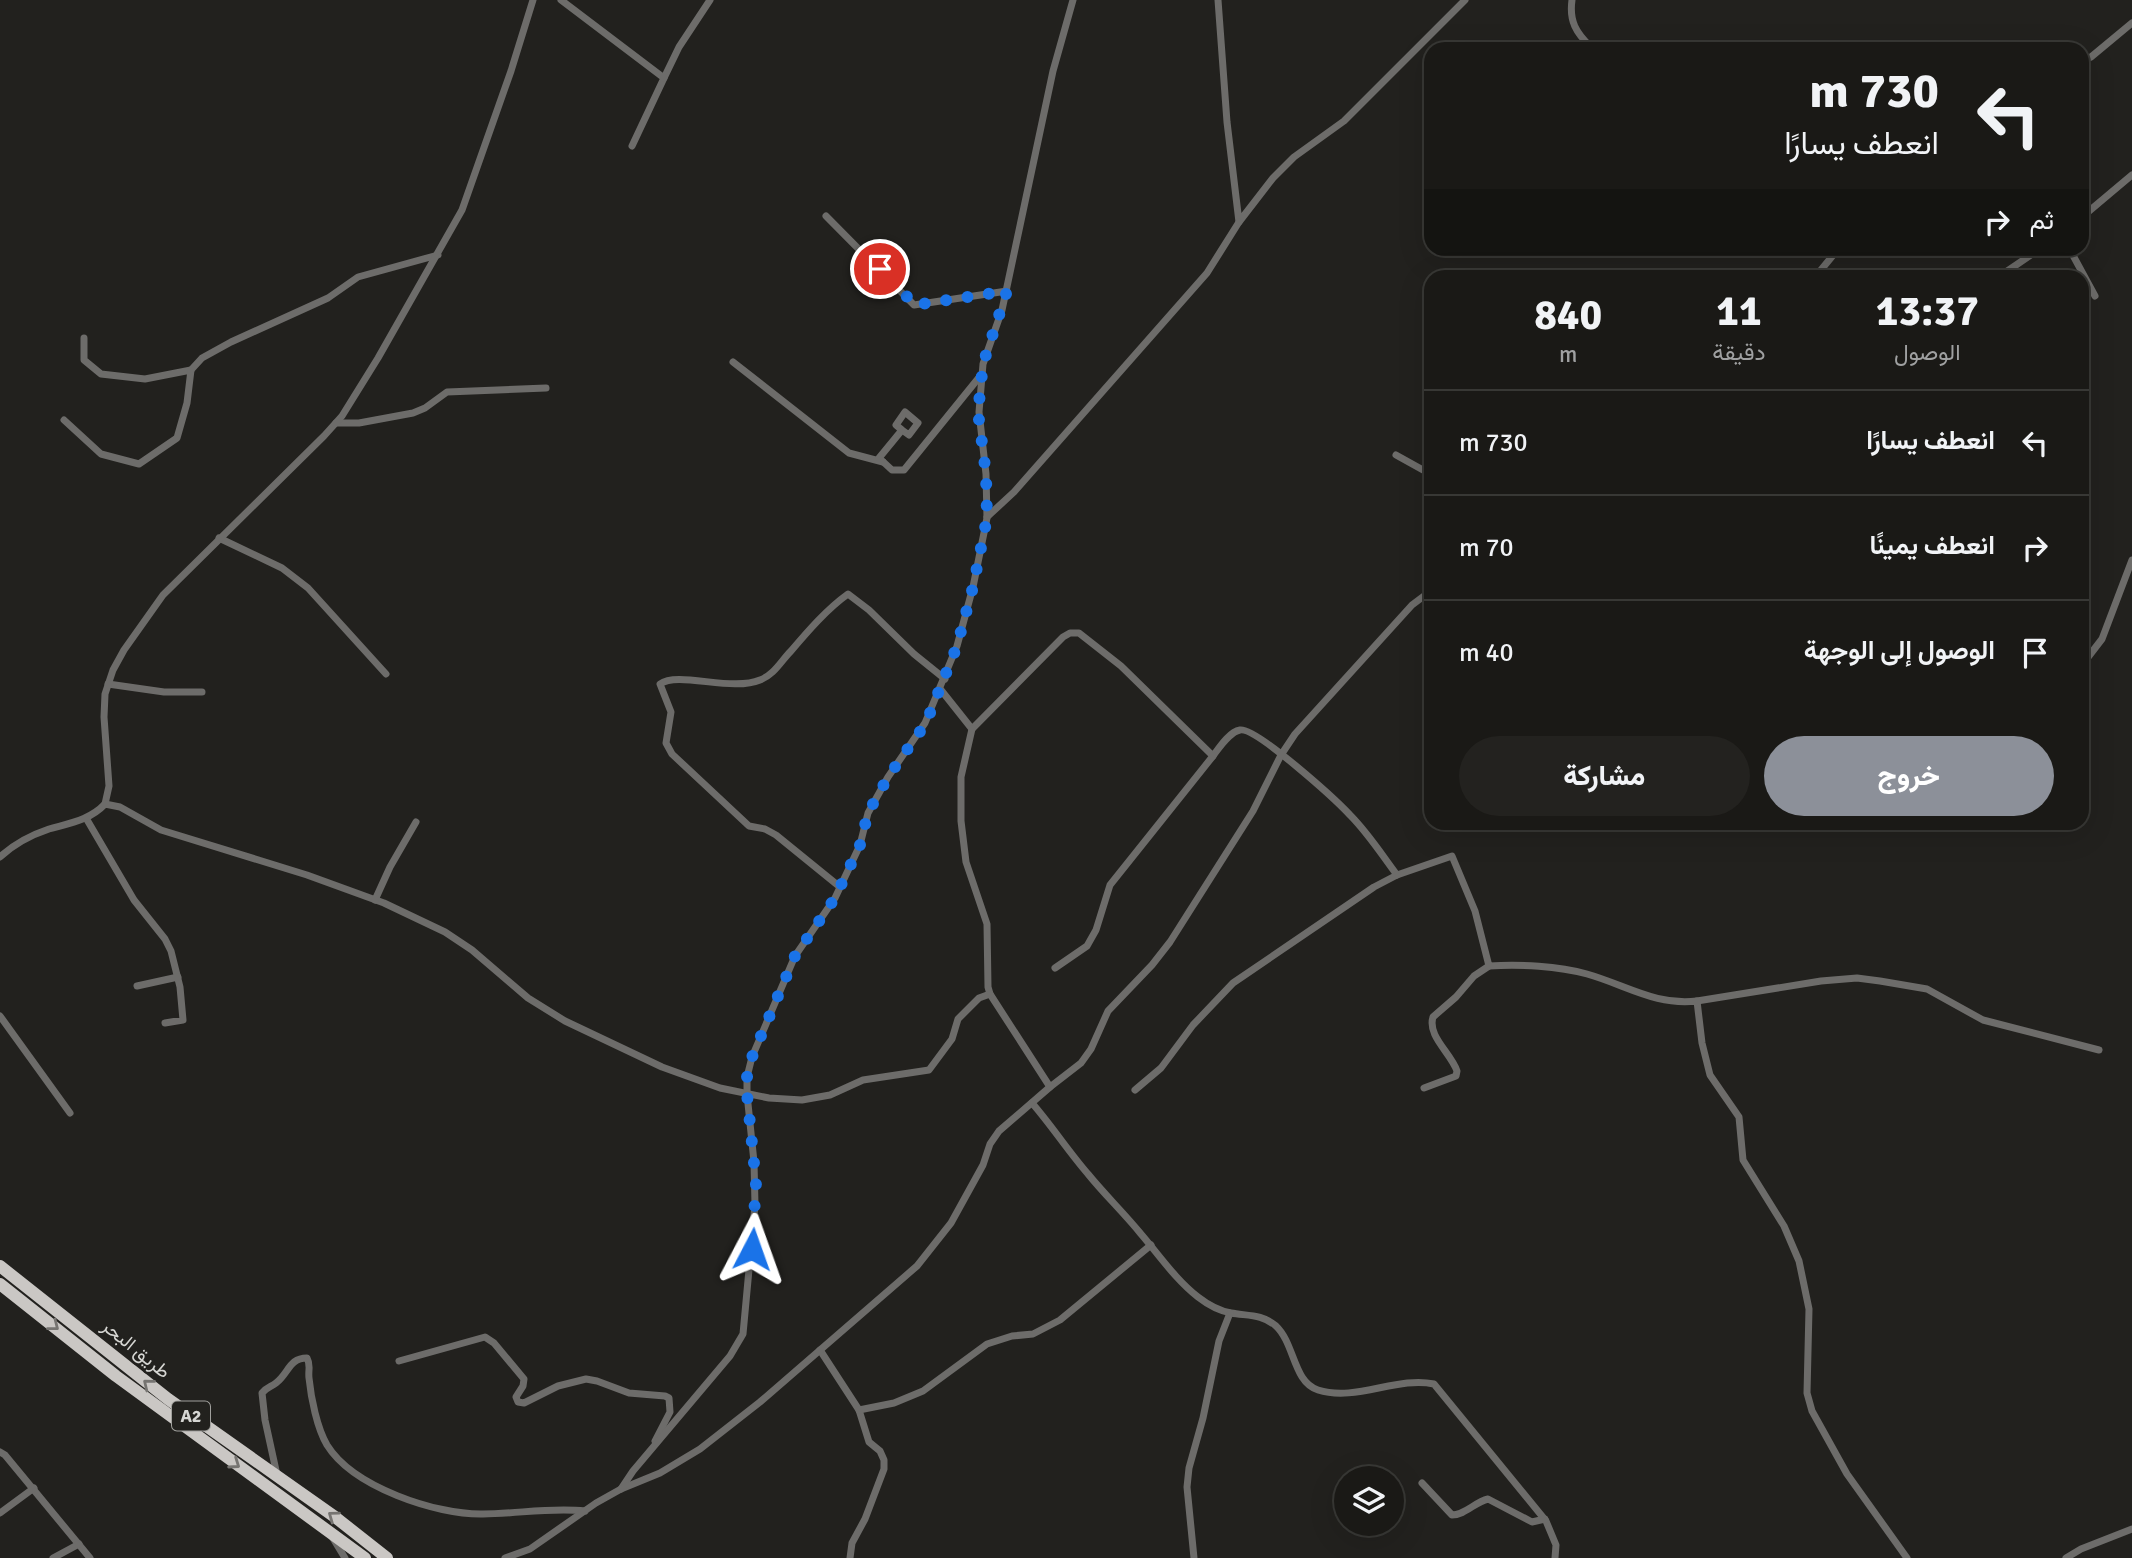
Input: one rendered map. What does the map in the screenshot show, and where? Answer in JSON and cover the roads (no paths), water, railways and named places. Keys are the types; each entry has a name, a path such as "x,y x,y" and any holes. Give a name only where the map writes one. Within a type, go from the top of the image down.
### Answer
{"highway":[{"name":"طريق البحر","path":"0,1266 106,1350 191,1424 365,1558"},
{"name":"طريق البحر","path":"0,1284 100,1363 191,1424 277,1476 387,1558"},
{"path":"100,1363 106,1350"}],"street":[{"path":"0,857 33,835 86,818 105,804 109,786 104,717 108,684 118,660 150,611 219,538 336,423 379,358 462,210 533,0"},
{"path":"561,0 664,78"},
{"path":"632,146 679,47 710,0"},
{"path":"621,1489 730,1356 743,1334 755,1205 747,1094 747,1077 752,1057 795,956 840,887 860,845 868,813 888,777 926,723 957,646 973,587 987,518 986,474 978,412 983,364 1007,291 1053,71 1073,0"},
{"path":"1218,0 1238,222"},
{"path":"987,518 1014,492 1207,273 1238,222 1273,178 1294,158 1343,121 1465,0"},
{"path":"1572,0 1570,15 1579,36 1586,42"},
{"path":"2089,58 2132,23"},
{"path":"2089,211 2132,175"},
{"path":"826,216 915,305 1007,291"},
{"path":"64,420 101,454 139,464 177,438 194,364 328,298 358,277 438,255"},
{"path":"1820,270 1832,256"},
{"path":"2009,270 2029,256"},
{"path":"2089,285 2095,296"},
{"path":"84,338 84,360 101,374 145,379 191,370"},
{"path":"733,362 849,453 884,462"},
{"path":"902,430 879,457 892,470 904,470 982,374"},
{"path":"336,423 359,423 413,414 447,392 546,388"},
{"path":"1396,455 1424,471"},
{"path":"219,538 282,568 308,588 386,674"},
{"path":"2089,656 2102,639 2132,559"},
{"path":"840,887 776,835 765,829 749,826 672,754 666,743 671,712 660,683 672,679 747,684 761,680 773,672 848,594 945,679"},
{"path":"505,1558 530,1549 621,1489 660,1473 700,1449 760,1402 887,1293 932,1248 960,1207 983,1165 994,1137 1081,1063 1091,1049 1108,1012 1170,942 1253,811 1281,755 1295,734 1393,625 1424,596"},
{"path":"1050,1087 990,994 986,974 987,923 966,862 961,821 961,777 972,729 1063,637 1075,632 1093,643 1121,667 1213,756"},
{"path":"108,684 164,692 202,692"},
{"path":"941,690 972,729"},
{"path":"1055,968 1087,946 1096,930 1110,886 1213,756 1235,732 1242,729 1257,736 1300,769 1351,816 1374,842 1397,875"},
{"path":"105,804 120,807 161,830 307,874 375,900 445,932 472,950 528,998 565,1021 662,1067 747,1094 788,1099 814,1098 830,1095 863,1080 929,1070 952,1040 958,1019 979,998 990,994"},
{"path":"86,818 134,900 165,939 171,951 178,977 183,1020 165,1023"},
{"path":"375,900 416,822"},
{"path":"1135,1090 1161,1068 1193,1025 1233,983 1345,905 1397,875 1452,856 1475,911 1489,966"},
{"path":"1424,1088 1452,1079 1457,1071 1434,1033 1433,1017 1457,997 1474,976 1489,966 1538,967 1584,973 1657,1000 1698,1002 1821,981 1857,978 1880,981 1927,989 1983,1020 2099,1050"},
{"path":"137,985 178,977"},
{"path":"1698,1002 1702,1043 1710,1075 1740,1117 1743,1160 1784,1226 1799,1261 1810,1309 1807,1393 1812,1411 1847,1474 1907,1558"},
{"path":"0,1016 70,1113"},
{"path":"1032,1103 1054,1128 1086,1173 1197,1296 1230,1313 1256,1315 1269,1320 1287,1338 1300,1375 1307,1384 1317,1390 1341,1393 1418,1382 1434,1384 1545,1519 1556,1545 1555,1558"},
{"path":"859,1410 894,1403 923,1391 987,1344 1044,1330 1060,1320 1151,1245"},
{"path":"1194,1558 1187,1487 1189,1468 1203,1418 1219,1341 1230,1313"},
{"path":"399,1360 485,1337 494,1343 524,1379 516,1397 518,1402 524,1402 558,1386 586,1380 597,1381 629,1393 665,1396 669,1398 670,1412 650,1451"},
{"path":"820,1350 859,1410 869,1442 883,1456 884,1469 865,1519 852,1543 850,1558"},
{"path":"277,1476 262,1393 279,1380 291,1362 306,1358 325,1442 338,1461 375,1485 432,1508 452,1512 484,1514 519,1510 585,1511"},
{"path":"0,1452 34,1488 90,1558"},
{"path":"1422,1483 1452,1515 1458,1515 1488,1499 1532,1522 1545,1519"},
{"path":"0,1513 34,1488"},
{"path":"2066,1558 2081,1549 2132,1529"},
{"path":"330,1531 345,1558"},
{"path":"53,1558 79,1544"}]}
